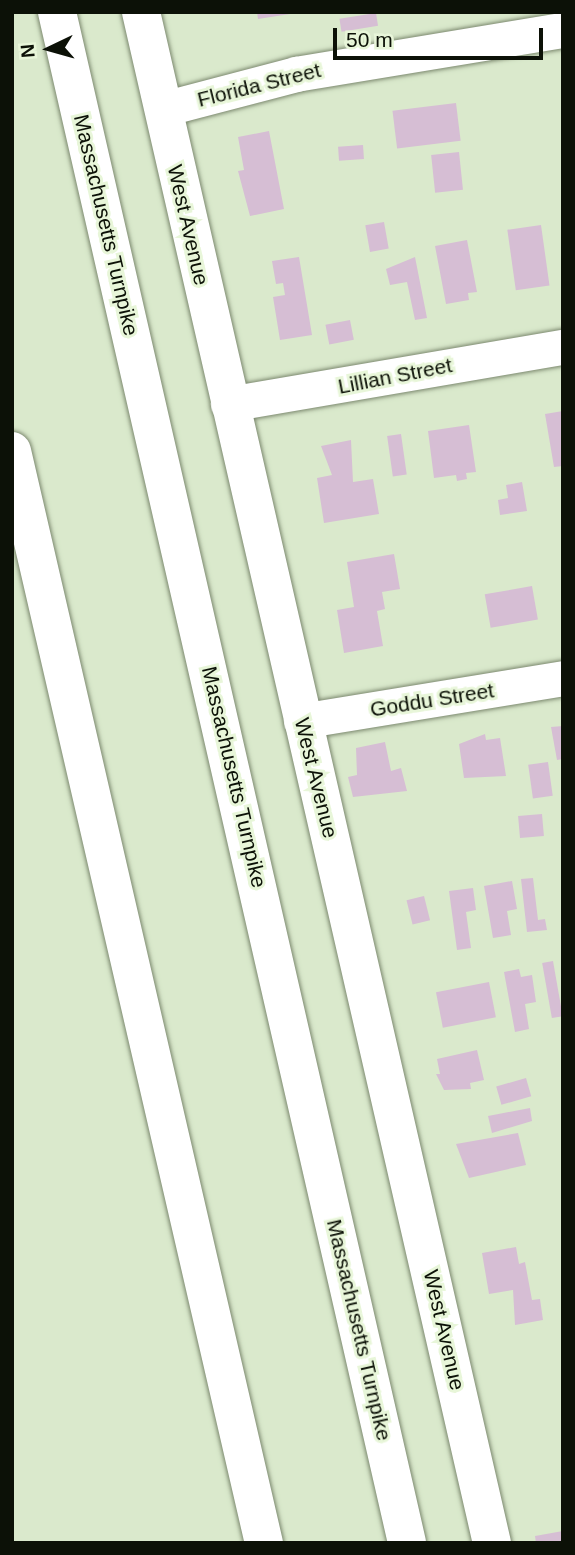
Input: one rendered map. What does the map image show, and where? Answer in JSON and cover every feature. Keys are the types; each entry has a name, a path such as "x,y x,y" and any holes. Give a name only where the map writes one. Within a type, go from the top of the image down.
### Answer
{"main road":[{"name":"Massachusetts Turnpike","path":"57,12 407,1543"},
{"name":"West Avenue","path":"141,12 228,404 492,1543"},
{"path":"12,451 264,1543"}],"street":[{"name":"Florida Street","path":"163,109 296,74 563,30"},
{"name":"Lillian Street","path":"228,404 563,347"},
{"name":"Goddu Street","path":"301,721 563,678"}],"building":[{"path":"257,12 290,12 290,14 258,19"},
{"path":"376,13 378,26 341,32 339,19"},
{"path":"456,103 461,141 397,149 392,111"},
{"path":"269,131 284,209 250,216 238,171 244,170 238,137"},
{"path":"363,145 364,159 339,161 338,147"},
{"path":"459,152 463,190 435,193 431,155"},
{"path":"384,222 389,249 370,252 365,225"},
{"path":"541,225 549,285 516,290 507,230"},
{"path":"467,240 477,292 468,293 469,300 446,304 435,246"},
{"path":"299,257 312,335 280,340 273,297 285,295 283,283 276,284 272,261"},
{"path":"415,257 427,318 415,320 407,282 390,285 386,269"},
{"path":"350,320 354,340 329,344 325,325"},
{"path":"563,411 563,466 554,467 545,414"},
{"path":"469,425 476,472 466,473 467,479 457,481 456,475 434,478 428,431"},
{"path":"401,434 407,475 393,477 387,436"},
{"path":"351,440 353,482 373,479 379,514 324,523 317,478 332,475 321,446"},
{"path":"522,482 527,511 500,515 498,500 508,498 506,485"},
{"path":"394,554 400,589 382,592 385,609 377,611 383,646 344,653 337,610 354,607 347,562"},
{"path":"532,586 538,619 491,628 485,594"},
{"path":"563,726 563,759 557,760 551,727"},
{"path":"485,734 486,740 500,738 506,776 464,778 459,744"},
{"path":"385,742 391,771 401,768 407,791 353,797 348,777 357,775 356,748"},
{"path":"548,762 553,796 533,798 528,765"},
{"path":"542,814 544,836 520,838 518,816"},
{"path":"533,878 538,920 545,919 547,930 527,932 521,879"},
{"path":"512,881 517,909 507,911 511,935 493,938 484,886"},
{"path":"473,888 476,910 466,912 471,948 457,950 449,891"},
{"path":"424,896 430,920 413,925 407,900"},
{"path":"553,961 563,1016 552,1018 542,963"},
{"path":"519,969 521,977 532,975 536,1002 525,1004 529,1029 515,1032 504,972"},
{"path":"489,982 496,1017 443,1028 436,992"},
{"path":"477,1050 484,1080 470,1083 471,1089 444,1090 436,1074 440,1074 437,1059"},
{"path":"526,1078 531,1096 501,1105 496,1087"},
{"path":"530,1108 532,1121 492,1133 488,1116"},
{"path":"518,1133 526,1165 469,1178 456,1144"},
{"path":"516,1247 519,1264 525,1262 532,1300 540,1299 543,1320 515,1325 513,1290 489,1294 482,1253"},
{"path":"563,1531 563,1543 536,1543 535,1536"}]}
